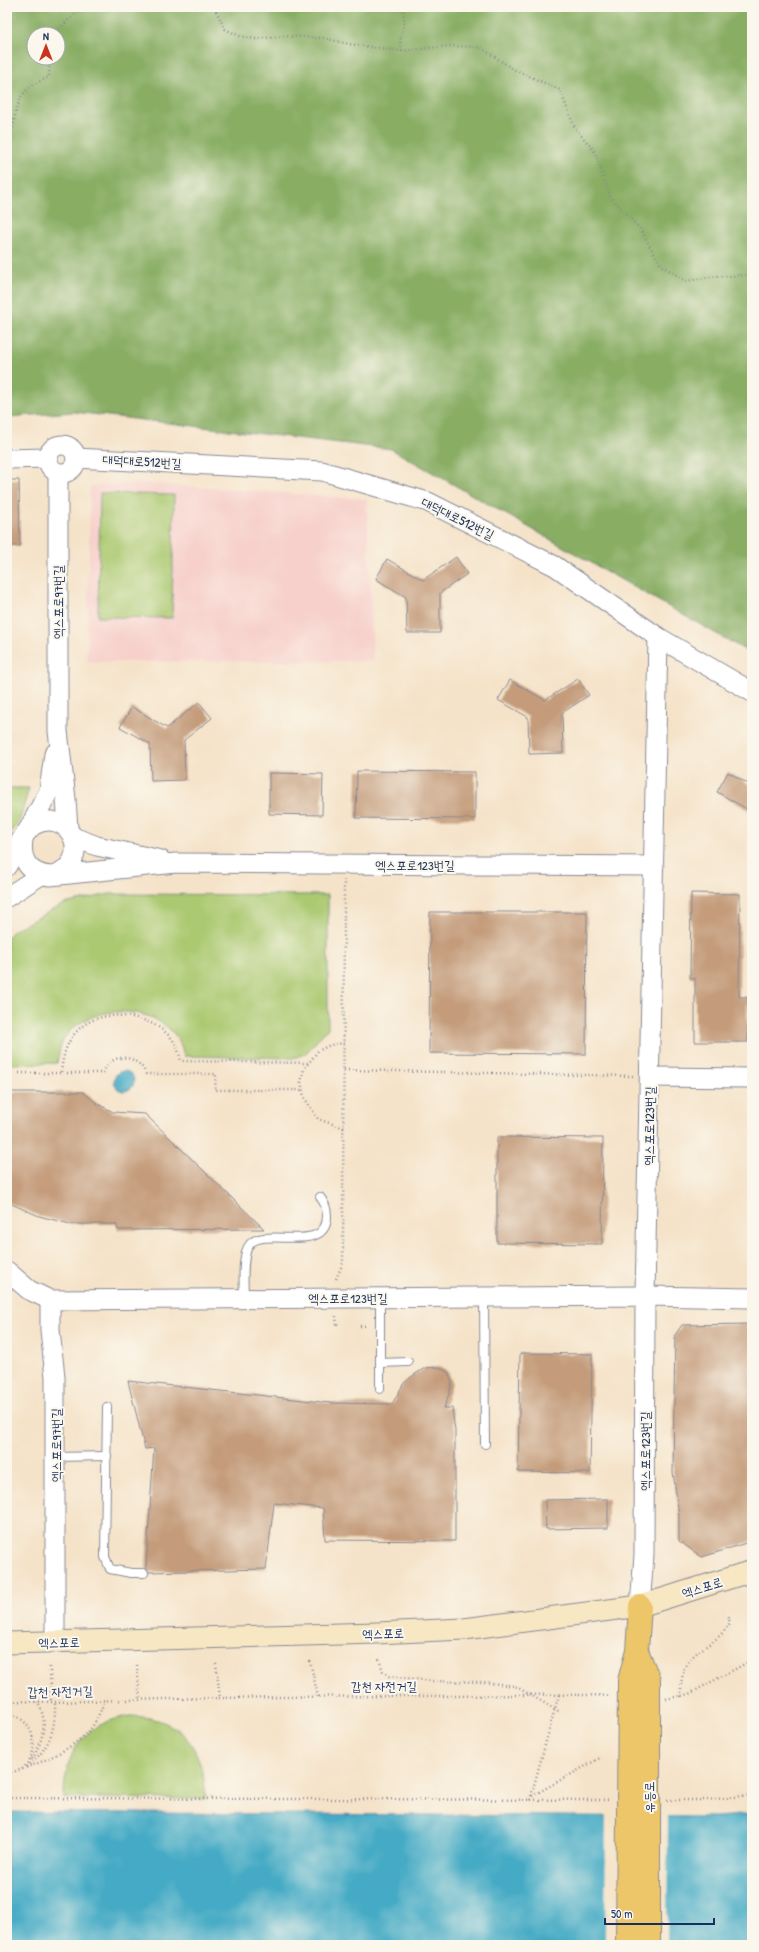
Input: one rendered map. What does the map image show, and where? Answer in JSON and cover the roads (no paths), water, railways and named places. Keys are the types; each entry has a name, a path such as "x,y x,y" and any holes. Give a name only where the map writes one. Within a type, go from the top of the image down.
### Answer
{"main road":[{"name":"엑스포로","path":"7,1643 377,1633 464,1629 640,1606 752,1571"},
{"name":"유등로","path":"627,1945 629,1681 637,1651 640,1606"},
{"name":"유등로","path":"637,1651 649,1680 649,1945"}],"street":[{"name":"대덕대로512번길","path":"52,466 62,473 71,470 74,467 76,458 322,471 428,502 555,566 658,637 752,692"},
{"path":"7,460 52,466"},
{"name":"엑스포로97번길","path":"52,466 58,731"},
{"name":"엑스포로123번길","path":"640,1606 644,1555 646,1296 658,637"},
{"path":"7,897 50,874 66,869 75,854 75,845 70,833 58,731"},
{"path":"7,866 25,836 48,792 58,731"},
{"path":"47,822 60,824 70,833 97,846 176,863 101,871 50,874 33,871 23,858 25,836 34,826 47,822"},
{"name":"엑스포로123번길","path":"176,863 654,866"},
{"name":"엑스포로123번길","path":"650,1077 752,1078"},
{"path":"7,1271 29,1290 50,1300"},
{"name":"엑스포로123번길","path":"50,1300 646,1296 752,1298"},
{"name":"엑스포로97번길","path":"50,1300 50,1330 55,1377 55,1642"}],"lane":[{"path":"244,1299 245,1261 250,1244 256,1240 266,1238 306,1238 317,1235 327,1220 325,1203 320,1197"},
{"path":"484,1297 485,1444"},
{"path":"380,1298 380,1389"},
{"path":"380,1363 408,1362"},
{"path":"107,1407 105,1557 110,1569 131,1573 144,1573"},
{"path":"56,1457 107,1456"}],"water":[{"path":"120,1071 128,1071 134,1077 134,1085 128,1091 120,1091 114,1085 114,1077"},
{"path":"7,1812 716,1817 752,1814 752,1945 7,1945"}]}
